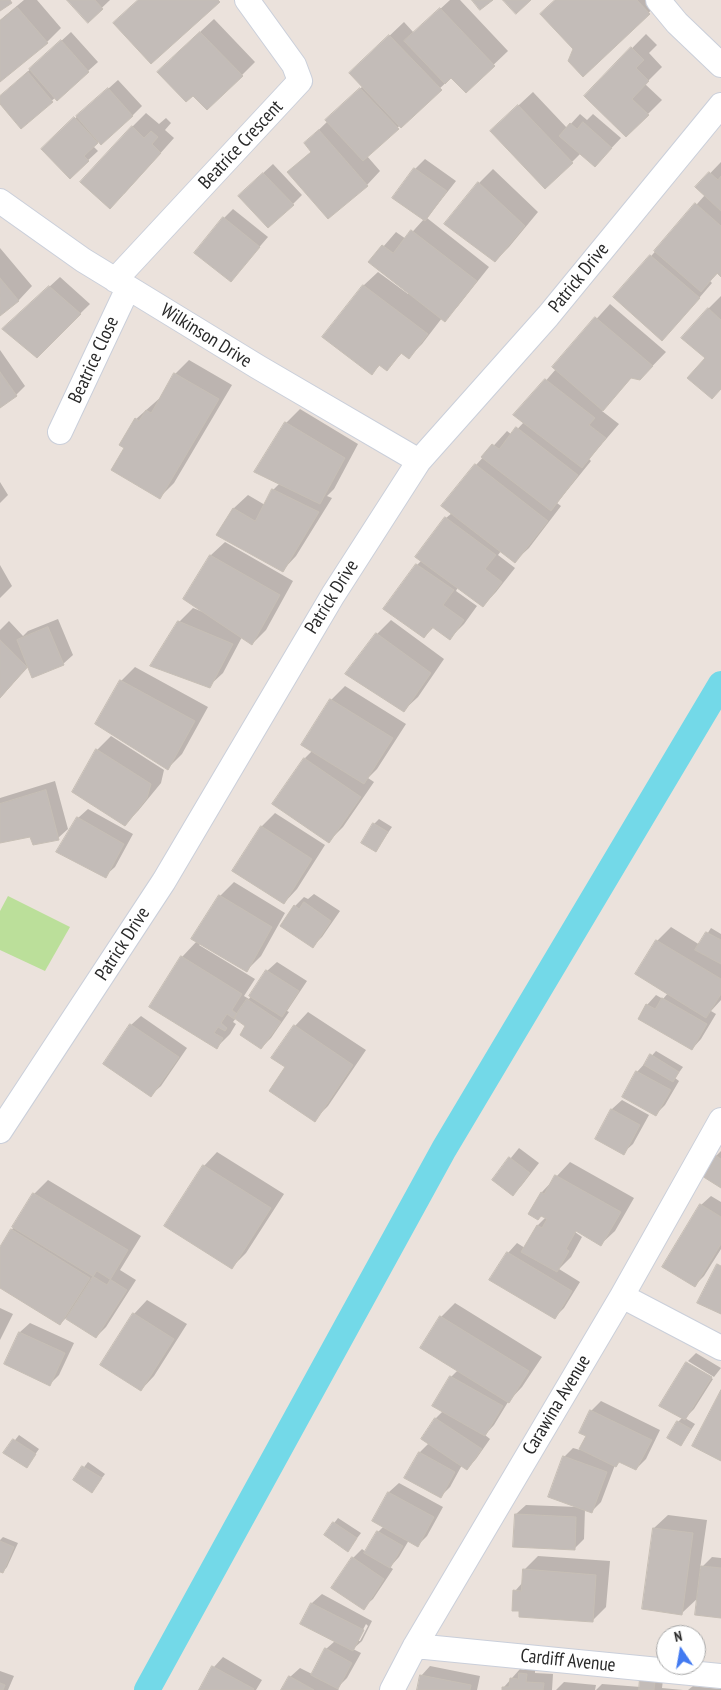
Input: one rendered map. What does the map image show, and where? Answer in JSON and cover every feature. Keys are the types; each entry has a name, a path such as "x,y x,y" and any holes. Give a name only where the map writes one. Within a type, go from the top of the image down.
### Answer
{"street":[{"name":"Beatrice Crescent","path":"121,284 290,94 300,80 294,65 247,0"},
{"path":"658,0 677,22 721,65"},
{"name":"Patrick Drive","path":"0,1131 164,881 333,595 419,461 548,316 721,104"},
{"name":"Wilkinson Drive","path":"0,201 83,260 121,284 419,461"},
{"name":"Beatrice Close","path":"60,432 121,284"},
{"name":"Carawina Avenue","path":"392,1690 415,1646 622,1296 721,1120"},
{"path":"622,1296 721,1348"},
{"name":"Cardiff Avenue","path":"415,1646 721,1676"}],"green space":[{"path":"8,896 70,927 45,971 0,950 0,911"}],"building":[{"path":"0,0 10,0 12,3 0,11"},
{"path":"67,0 95,0 103,9 88,23"},
{"path":"138,0 218,0 220,2 151,64 113,23"},
{"path":"472,0 493,0 480,10"},
{"path":"503,0 531,0 516,14"},
{"path":"555,0 637,0 650,14 583,77 568,61 573,49 540,14"},
{"path":"17,7 48,43 0,82 0,21"},
{"path":"440,8 495,66 466,93 451,78 445,84 404,41"},
{"path":"200,32 243,76 207,110 193,96 186,102 157,72"},
{"path":"389,35 442,90 401,128 349,73"},
{"path":"61,40 89,72 57,101 29,69"},
{"path":"631,47 644,60 636,68 649,81 632,99 649,115 626,137 584,96"},
{"path":"28,72 53,102 21,129 0,104 0,96"},
{"path":"108,88 133,116 101,145 76,116"},
{"path":"360,88 399,129 363,161 325,120"},
{"path":"518,105 573,163 545,189 490,131"},
{"path":"74,117 98,143 84,156 89,161 70,179 41,149"},
{"path":"583,122 612,148 595,167 559,136 570,123 577,129"},
{"path":"132,126 144,138 151,131 158,137 152,144 161,153 110,209 80,182"},
{"path":"319,130 368,186 328,219 287,172 311,152 304,143"},
{"path":"414,168 447,191 425,221 392,198"},
{"path":"709,172 718,180 721,176 721,211 695,187"},
{"path":"263,173 294,205 268,228 238,196"},
{"path":"478,182 525,226 495,262 444,224"},
{"path":"695,203 721,226 721,277 717,273 701,292 654,251"},
{"path":"223,217 260,247 231,282 194,253"},
{"path":"411,230 477,281 445,322 368,262 382,245 393,253"},
{"path":"650,255 700,298 662,341 613,297"},
{"path":"0,278 19,301 0,316"},
{"path":"363,285 428,334 409,359 401,353 387,371 379,365 372,375 322,337"},
{"path":"49,286 81,314 37,358 2,329"},
{"path":"708,308 721,320 721,389 712,399 687,378 705,358 681,338"},
{"path":"595,317 653,366 640,380 631,378 603,411 552,367"},
{"path":"0,372 17,396 0,408"},
{"path":"174,373 219,399 160,499 111,470 124,448 119,445 135,418 139,421 146,410 151,413"},
{"path":"545,379 595,418 589,425 606,438 582,468 513,415"},
{"path":"285,422 345,458 320,504 254,472"},
{"path":"516,427 578,475 551,511 481,457 492,444 499,449"},
{"path":"475,464 548,521 515,563 441,506"},
{"path":"272,489 319,512 283,572 216,535 233,508 255,521"},
{"path":"445,517 496,555 485,569 502,582 483,607 415,557"},
{"path":"210,555 280,595 252,645 183,599"},
{"path":"416,564 454,590 443,605 464,620 450,640 432,627 424,638 383,609"},
{"path":"178,621 233,644 210,688 150,666"},
{"path":"48,627 64,665 32,678 17,640"},
{"path":"376,633 431,673 404,712 345,674"},
{"path":"0,640 27,667 0,698"},
{"path":"120,680 195,721 168,770 95,724"},
{"path":"330,699 393,738 364,784 301,745"},
{"path":"96,749 151,784 147,798 125,826 72,792"},
{"path":"304,758 361,797 329,843 272,804"},
{"path":"46,790 59,840 33,845 30,837 0,843 0,804"},
{"path":"77,817 124,844 106,878 56,852"},
{"path":"373,823 388,832 376,852 361,843"},
{"path":"261,826 312,859 284,904 232,871"},
{"path":"219,895 272,927 247,972 191,939"},
{"path":"304,902 331,921 313,948 280,926 294,905 299,909"},
{"path":"706,932 721,940 721,964 695,950"},
{"path":"656,940 721,979 721,994 706,1018 635,974"},
{"path":"181,956 242,994 232,1010 237,1014 234,1019 227,1014 221,1023 227,1028 225,1031 218,1027 214,1033 223,1038 217,1049 149,1007"},
{"path":"266,970 299,991 282,1017 249,996"},
{"path":"662,998 707,1024 692,1050 638,1019 646,1004 655,1009"},
{"path":"247,999 281,1022 261,1049 240,1035 245,1026 234,1018"},
{"path":"130,1024 179,1057 151,1097 103,1064"},
{"path":"294,1025 353,1065 315,1122 269,1091 285,1067 271,1058"},
{"path":"650,1054 679,1072 673,1082 644,1065"},
{"path":"636,1071 671,1090 656,1116 622,1097"},
{"path":"611,1109 640,1125 624,1155 595,1139"},
{"path":"715,1155 721,1159 721,1188 702,1176"},
{"path":"509,1157 530,1173 513,1196 492,1180"},
{"path":"203,1165 271,1208 232,1269 164,1226"},
{"path":"555,1175 621,1212 601,1246 576,1231 566,1249 569,1251 557,1272 521,1252 537,1225 542,1228 547,1219 541,1216 538,1220 528,1214 541,1192 544,1194"},
{"path":"33,1193 128,1250 107,1285 12,1227"},
{"path":"700,1204 721,1217 721,1244 695,1287 662,1267"},
{"path":"11,1229 90,1278 60,1325 0,1288 0,1247"},
{"path":"507,1252 572,1291 555,1319 489,1280"},
{"path":"717,1264 721,1266 721,1314 697,1303"},
{"path":"97,1271 127,1290 96,1338 66,1319"},
{"path":"133,1313 174,1339 141,1391 100,1365"},
{"path":"440,1316 529,1371 509,1403 420,1348"},
{"path":"19,1332 65,1353 50,1386 4,1364"},
{"path":"686,1362 712,1377 685,1420 659,1406"},
{"path":"450,1376 503,1406 485,1436 432,1406"},
{"path":"721,1390 721,1461 692,1446"},
{"path":"590,1410 652,1440 636,1470 619,1462 616,1467 579,1449 586,1436 579,1433"},
{"path":"435,1418 482,1449 467,1470 421,1439"},
{"path":"677,1421 691,1429 681,1446 667,1438"},
{"path":"13,1439 36,1454 27,1468 3,1453"},
{"path":"419,1452 455,1472 441,1498 404,1478"},
{"path":"563,1456 607,1472 592,1513 548,1497"},
{"path":"82,1466 102,1478 92,1493 73,1480"},
{"path":"388,1492 434,1517 418,1547 372,1521"},
{"path":"515,1514 576,1517 575,1550 513,1547"},
{"path":"333,1522 357,1538 348,1552 324,1535"},
{"path":"653,1528 693,1533 682,1615 642,1609"},
{"path":"377,1531 403,1546 390,1568 364,1553"},
{"path":"0,1541 14,1547 3,1573 0,1572"},
{"path":"352,1557 384,1579 364,1610 331,1588"},
{"path":"701,1566 721,1568 721,1618 695,1615"},
{"path":"523,1569 596,1575 593,1622 519,1617 519,1611 512,1611 513,1590 521,1591"},
{"path":"311,1603 364,1630 353,1651 300,1624"},
{"path":"325,1648 352,1663 338,1689 311,1675"},
{"path":"212,1666 254,1689 199,1690"},
{"path":"519,1673 527,1674 526,1682 544,1683 543,1690 502,1690 502,1687 509,1687 510,1678 518,1679"},
{"path":"420,1675 471,1685 470,1690 417,1690"},
{"path":"289,1676 314,1690 281,1690"},
{"path":"640,1678 655,1680 654,1690 639,1690"},
{"path":"0,1683 5,1685 3,1690 0,1690"}],"waterway":[{"path":"147,1690 444,1149 721,684"}]}
